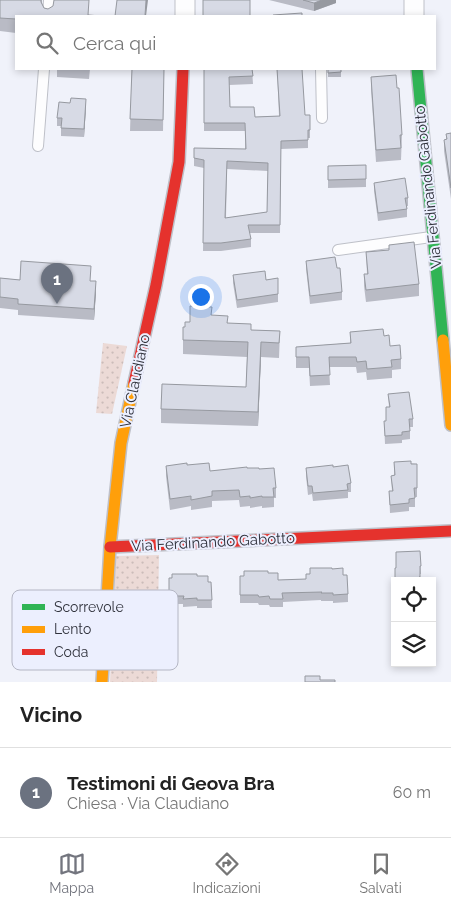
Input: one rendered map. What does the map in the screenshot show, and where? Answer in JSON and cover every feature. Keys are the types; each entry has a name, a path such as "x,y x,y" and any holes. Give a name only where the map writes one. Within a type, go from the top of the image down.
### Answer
{"street":[{"path":"185,0 185,15"},
{"path":"414,0 414,15"},
{"name":"Via Claudiano","path":"110,547 122,443 156,285 179,162 183,70"},
{"name":"Via Ferdinando Gabotto","path":"417,70 433,236 440,266 451,426"},
{"name":"Via Ferdinando Gabotto","path":"107,590 110,547 451,531"}],"lane":[{"path":"48,15 49,0"},
{"path":"38,146 44,70"},
{"path":"321,70 322,118"},
{"path":"338,250 433,236"}],"shaded area":[{"path":"103,343 127,346 112,414 96,413"},
{"path":"159,555 158,590 114,590 116,556"},
{"path":"111,670 157,670 157,682 110,682"}],"building":[{"path":"0,0 41,0 44,8 48,9 53,6 54,0 89,0 88,15 15,15 15,19 0,18"},
{"path":"117,0 146,0 145,15 115,15"},
{"path":"203,0 250,0 250,15 203,15"},
{"path":"303,0 322,0 314,3"},
{"path":"302,13 302,15 273,15"},
{"path":"132,70 164,70 163,120 130,119"},
{"path":"204,70 252,70 253,76 229,77 230,107 254,107 255,117 280,116 277,70 302,70 305,115 310,115 310,130 308,130 308,140 281,141 280,225 248,225 251,239 203,243 204,160 194,158 194,148 246,149 245,123 204,123","holes":["227,161 268,163 267,212 225,218"]},
{"path":"328,70 341,70 341,72 328,73"},
{"path":"396,75 397,88 399,88 401,148 376,150 371,77"},
{"path":"71,98 86,99 84,129 61,128 62,118 57,118 59,102 70,103"},
{"path":"451,133 451,188 444,140 447,139 446,134"},
{"path":"366,165 366,179 328,180 328,166"},
{"path":"405,178 408,198 405,198 407,209 378,213 374,183"},
{"path":"414,242 419,284 366,290 364,274 368,274 366,252 389,250 389,245"},
{"path":"335,257 337,268 340,268 342,292 310,296 306,261"},
{"path":"21,261 91,266 90,281 96,281 94,309 18,304 18,299 0,297 0,278 20,280"},
{"path":"265,271 266,280 278,278 278,294 237,300 233,275"},
{"path":"190,306 212,307 211,315 228,316 227,323 251,324 251,330 280,331 279,343 261,342 258,412 161,409 162,384 246,387 248,342 183,340 183,327 185,327 185,322 190,322"},
{"path":"383,329 384,336 389,335 390,346 400,345 401,359 391,360 392,367 367,369 366,361 357,362 356,357 329,357 330,375 310,376 309,357 296,357 296,347 351,343 350,332"},
{"path":"409,392 413,419 409,419 410,431 402,432 402,435 385,436 384,421 386,421 386,407 390,407 388,394"},
{"path":"411,461 411,464 417,464 417,488 414,488 415,498 409,499 409,503 390,505 389,491 393,491 391,476 395,475 394,462"},
{"path":"187,463 187,465 209,463 210,471 247,467 259,469 274,468 276,488 273,488 274,497 240,497 239,490 212,491 212,496 191,500 191,496 170,499 166,466"},
{"path":"333,465 333,467 348,465 351,483 347,484 348,490 313,493 312,486 308,486 306,468"},
{"path":"420,551 420,577 395,577 396,552"},
{"path":"310,568 343,568 343,575 347,575 348,594 333,595 333,593 322,592 282,593 283,599 270,599 269,596 240,595 240,576 244,576 244,571 278,573 278,580 306,579 306,574 310,574"},
{"path":"172,574 208,576 208,582 211,582 212,600 183,599 184,596 178,596 178,590 169,590 169,578 172,578"},
{"path":"305,676 320,676 320,680 335,680 335,682 305,682"}],"traffic: fast":[{"path":"417,70 443,340"}],"traffic: slow":[{"path":"443,340 451,425"},
{"path":"107,590 121,443 134,383"},
{"path":"102,682 103,670"}],"traffic: jam":[{"path":"134,383 156,285 179,162 183,70"},
{"path":"110,547 451,531"}],"place":[{"name":"Testimoni di Geova Bra","path":"57,304"}]}
